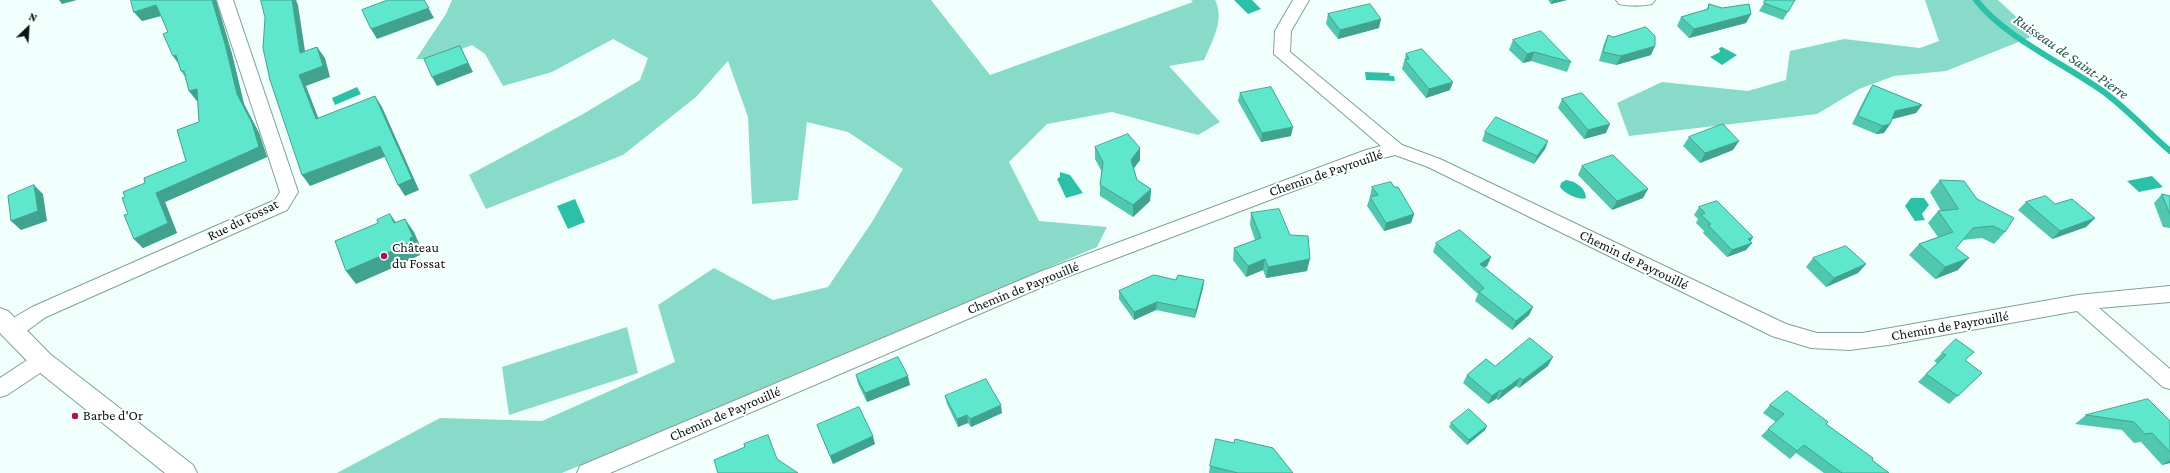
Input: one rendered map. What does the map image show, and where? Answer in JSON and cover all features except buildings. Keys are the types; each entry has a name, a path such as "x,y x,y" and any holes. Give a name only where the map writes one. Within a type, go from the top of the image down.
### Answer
{"street":[{"name":"Rue du Fossat","path":"5,324 39,312 281,205 289,192 225,0"},
{"path":"1300,0 1283,32 1282,54 1396,149"},
{"path":"1624,0 1647,0"},
{"name":"Chemin de Payrouillé","path":"587,473 1049,276 1372,154 1396,149 1434,162 1779,330 1802,339 1822,342 1849,342 2081,303 2138,295 2170,294"},
{"path":"2081,303 2170,381"},
{"path":"5,324 42,361 184,473"},
{"path":"0,388 42,361"}],"shaded area":[{"path":"452,0 931,0 990,75 1193,2 1191,0 1215,0 1218,7 1218,23 1214,38 1204,60 1169,66 1220,122 1198,135 1112,112 1047,124 1009,162 1039,221 1107,227 1097,247 562,473 337,473 440,418 542,421 675,362 658,305 714,268 773,300 828,287 872,222 903,169 848,132 807,122 798,200 752,204 748,117 728,61 696,97 623,155 486,209 469,175 583,114 640,80 648,58 613,39 552,72 503,86 485,54 472,45 436,59 416,59 446,14"},
{"path":"1234,0 1252,0 1261,9 1248,14"},
{"path":"1925,0 1998,0 2036,35 1946,71 1894,76 1859,89 1817,114 1629,136 1617,103 1662,82 1748,91 1786,80 1790,51 1844,39 1920,48 1939,41"},
{"path":"1722,47 1737,55 1722,65 1710,57 1720,52 1719,48"},
{"path":"1365,72 1389,73 1390,76 1394,76 1395,81 1366,80"},
{"path":"357,87 361,94 335,105 332,98"},
{"path":"1060,172 1070,175 1083,193 1066,198 1057,179 1060,177"},
{"path":"2152,176 2163,187 2139,192 2127,181"},
{"path":"1566,180 1573,182 1582,188 1586,194 1586,198 1583,199 1568,194 1562,189 1560,187 1561,183"},
{"path":"1911,198 1924,198 1929,205 1922,214 1925,220 1915,221 1905,206"},
{"path":"575,199 585,222 568,229 557,206"},
{"path":"627,327 638,373 509,415 502,367"}],"waterway":[{"name":"Ruisseau de Saint-Pierre","path":"1976,0 2002,26 2018,38 2089,82 2113,99 2170,151"}],"place":[{"name":"Château du Fossat","path":"384,256"},
{"name":"Barbe d'Or","path":"75,416"}]}
